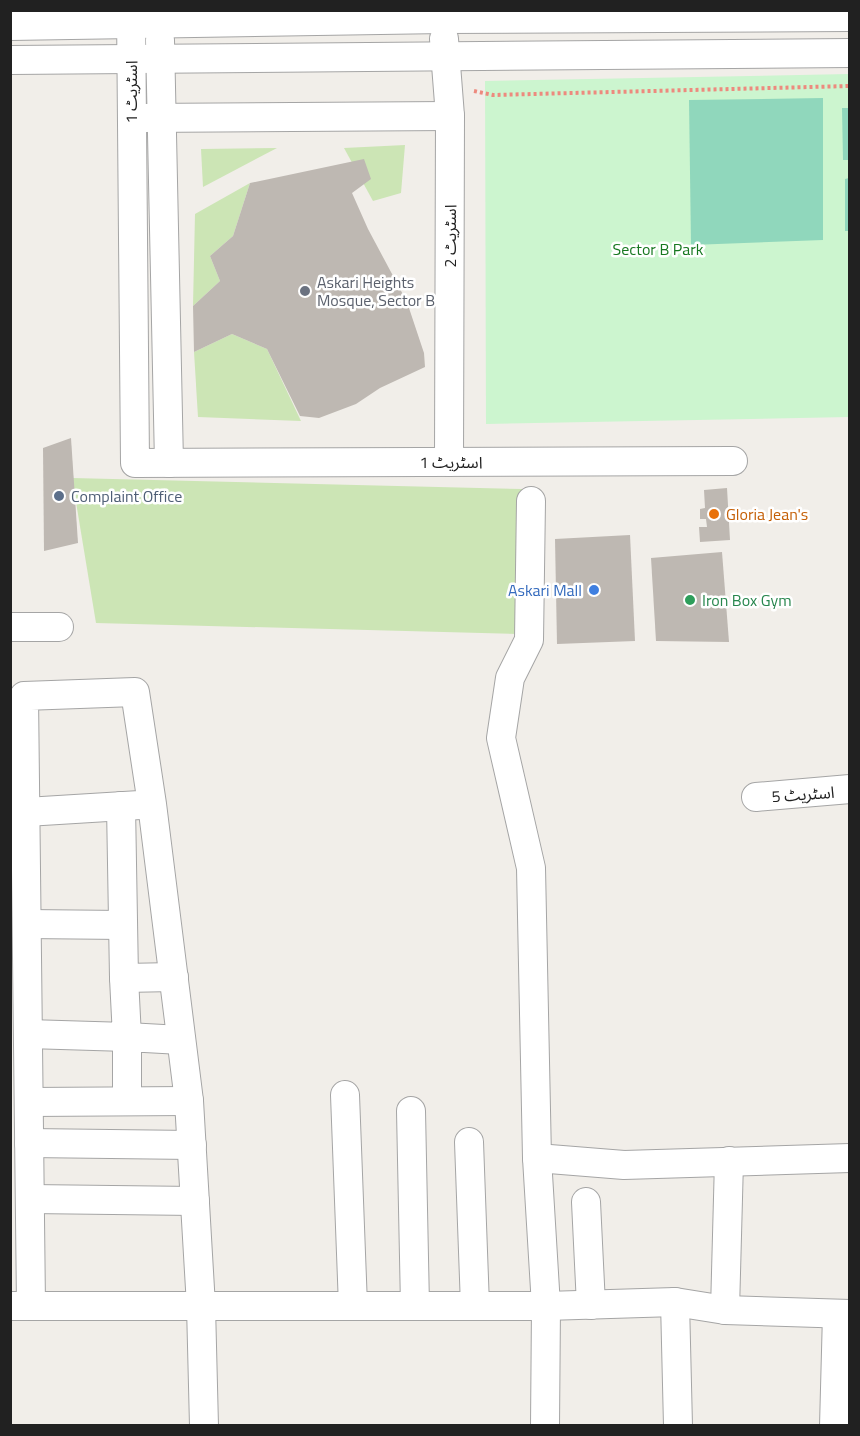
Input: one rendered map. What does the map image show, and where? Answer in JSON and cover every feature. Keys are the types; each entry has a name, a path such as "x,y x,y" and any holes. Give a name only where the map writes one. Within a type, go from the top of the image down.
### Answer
{"street":[{"path":"10,26 131,18 658,14 849,17"},
{"name":"اسٹریٹ 2","path":"444,15 444,56 449,73 450,116 449,462"},
{"name":"اسٹریٹ 1","path":"131,18 130,118 135,463 733,461"},
{"name":"اسٹریٹ 1","path":"160,18 169,463"},
{"path":"10,60 849,53"},
{"path":"130,118 450,116"},
{"path":"531,501 529,640 510,678 501,738 531,868 537,1158 546,1306 545,1425"},
{"path":"10,627 59,627"},
{"path":"204,1425 201,1306 189,1101 152,804 135,692 24,696 30,1198 21,1306 201,1306 546,1306 675,1302 725,1310 843,1314 834,1425"},
{"name":"اسٹریٹ 5","path":"756,797 849,789"},
{"path":"26,812 152,804"},
{"path":"121,806 127,1101"},
{"path":"27,924 123,925"},
{"path":"124,978 174,977"},
{"path":"28,1034 181,1040"},
{"path":"345,1095 353,1306"},
{"path":"29,1101 189,1101"},
{"path":"411,1111 415,1306"},
{"path":"469,1142 475,1306"},
{"path":"29,1143 192,1145"},
{"path":"537,1158 624,1165 849,1158"},
{"path":"725,1310 729,1161"},
{"path":"30,1198 195,1202"},
{"path":"586,1202 591,1305"},
{"path":"675,1302 678,1425"}],"path":[{"path":"470,90 493,95 849,86"}],"green space":[{"name":"Sector B Park","path":"849,74 849,417 486,424 485,81"},
{"path":"823,98 823,240 691,245 689,100"},
{"path":"842,108 849,108 849,160 843,160"},
{"path":"405,145 401,193 373,201 344,148"},
{"path":"277,148 203,187 201,149"},
{"path":"849,178 849,231 845,231 845,179"},
{"path":"250,183 233,236 210,256 220,281 193,306 195,214"},
{"path":"232,334 267,349 301,421 198,417 194,352"},
{"path":"72,478 522,489 518,634 96,623"}],"building":[{"name":"Askari Heights Mosque, Sector B","path":"364,159 371,179 352,193 368,229 407,302 424,353 425,367 380,388 356,404 319,418 300,416 267,349 232,334 194,352 193,306 220,281 210,256 233,236 250,183"},
{"name":"Complaint Office","path":"71,438 78,543 44,551 43,448"},
{"name":"Gloria Jean's","path":"727,488 730,540 700,542 699,527 707,527 706,519 700,519 700,509 705,508 704,490"},
{"name":"Askari Mall","path":"630,535 635,641 557,644 555,539"},
{"name":"Iron Box Gym","path":"722,552 729,642 656,641 651,558"}],"place":[{"name":"Askari Heights Mosque, Sector B","path":"305,291"},
{"name":"Complaint Office","path":"59,496"},
{"name":"Gloria Jean's","path":"714,514"},
{"name":"Askari Mall","path":"594,590"},
{"name":"Iron Box Gym","path":"690,600"}]}
